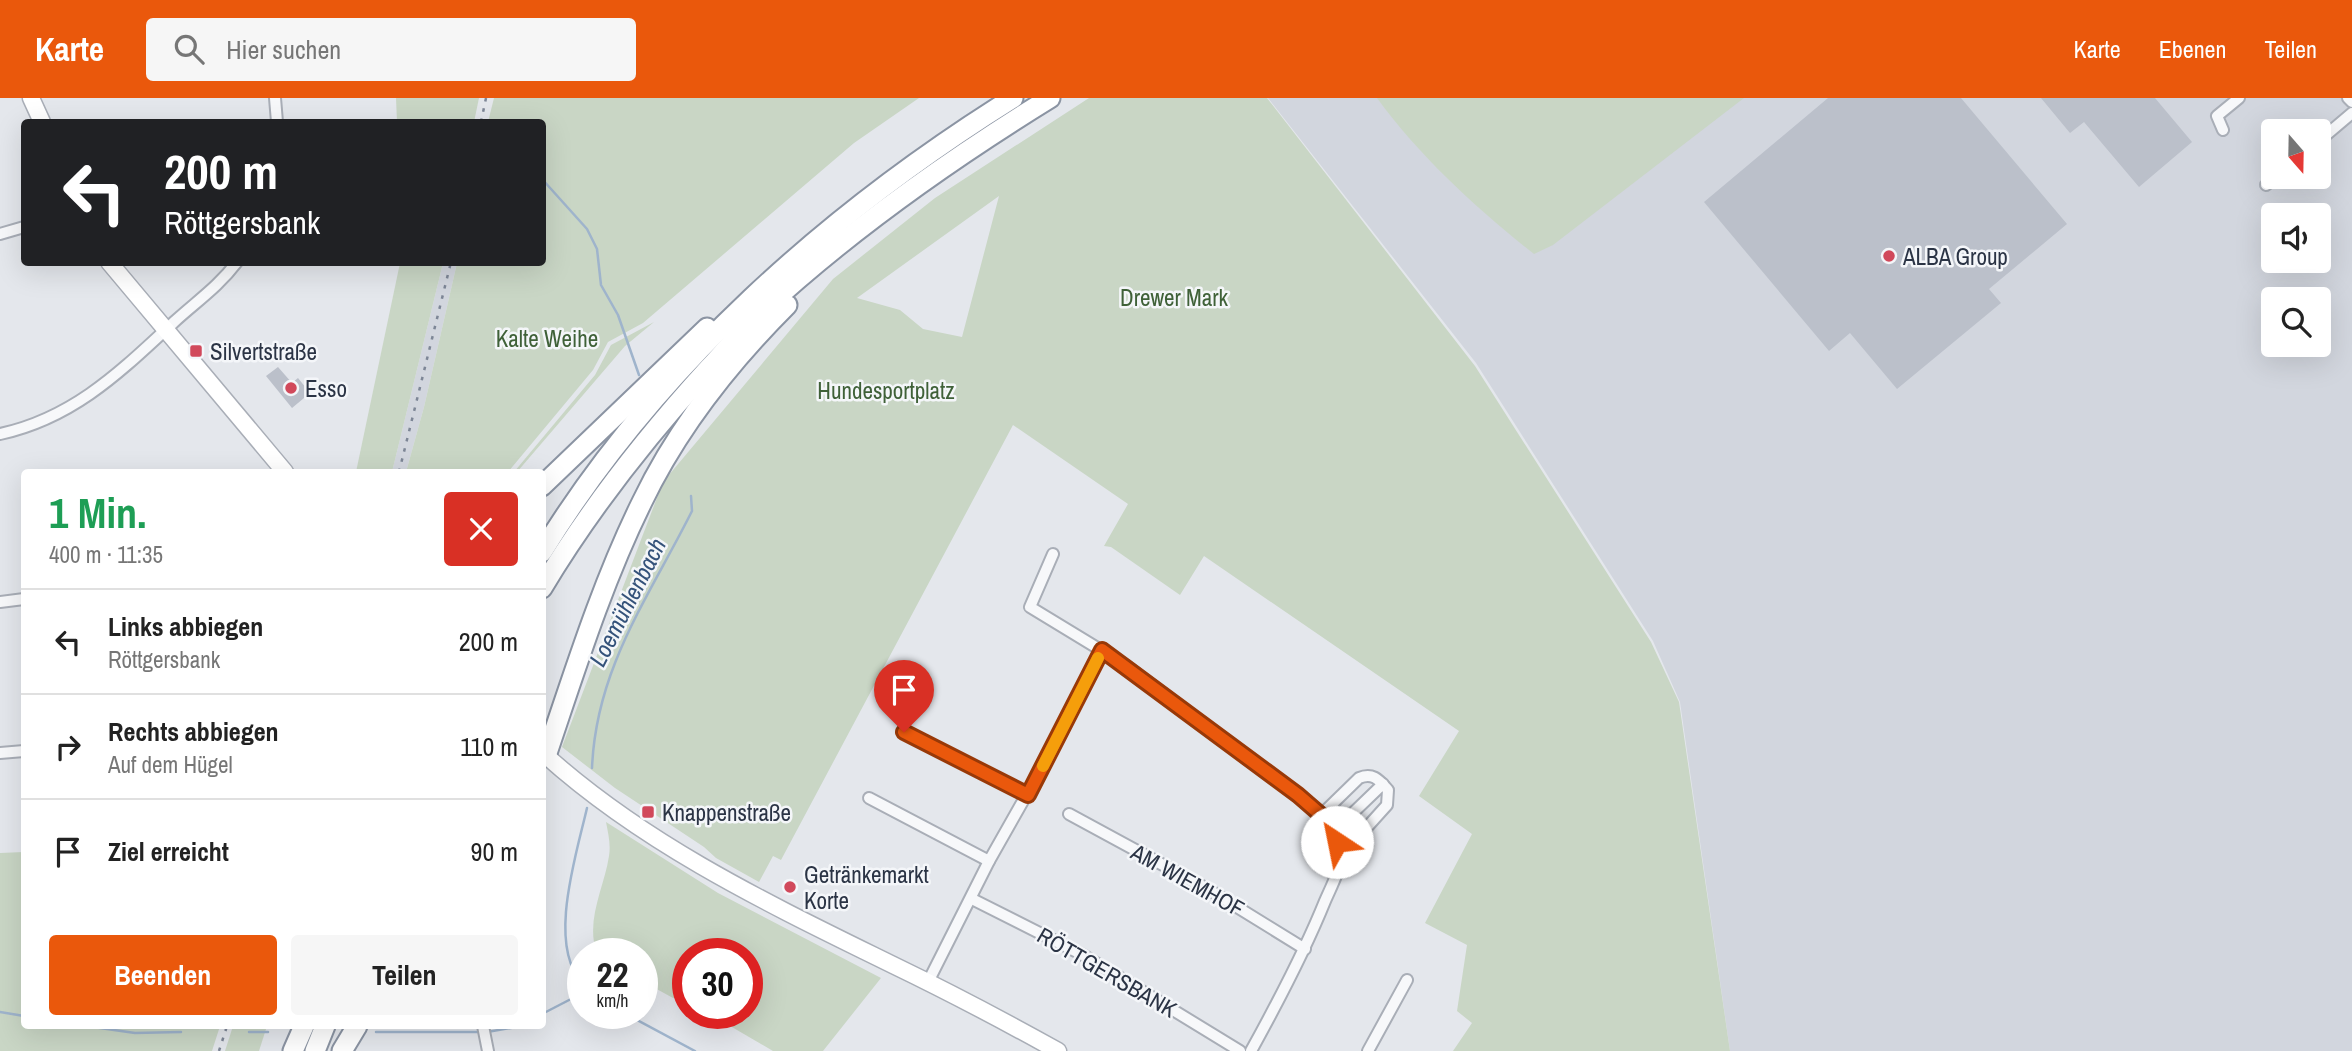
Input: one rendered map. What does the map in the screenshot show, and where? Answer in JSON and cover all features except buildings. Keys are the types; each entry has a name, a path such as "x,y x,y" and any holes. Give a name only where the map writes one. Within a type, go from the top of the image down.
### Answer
{"highway":[{"path":"546,545 569,508 623,439 681,371 742,308 797,258 907,170 1013,98"},
{"path":"546,581 571,540 653,429 759,314 825,257 939,172 1050,98"},
{"path":"546,482 670,361 800,242 871,187 907,170"},
{"path":"546,749 614,565 643,499 681,435 721,377 756,336 814,279 825,257"},
{"path":"315,1051 324,1029"},
{"path":"342,1051 355,1029"}],"main road":[{"path":"31,98 41,119"},
{"path":"112,266 282,469"},
{"path":"546,756 632,821 704,868 763,901 928,982 1058,1051"}],"street":[{"path":"275,98 277,119"},
{"path":"2223,130 2217,116 2239,98"},
{"path":"2348,98 2352,102"},
{"path":"2331,131 2352,113"},
{"path":"0,234 21,227"},
{"path":"0,434 55,416 105,386 220,284 234,266"},
{"path":"1053,554 1030,607 1102,650 1298,795 1321,815 1333,832 1341,856"},
{"path":"0,602 21,599"},
{"path":"928,982 989,861 1028,795 1102,650"},
{"path":"904,732 1028,795"},
{"path":"0,753 21,751"},
{"path":"1251,1051 1305,949 1334,880 1341,856 1387,805 1388,790 1372,776 1359,778 1321,815"},
{"path":"1333,832 1383,784"},
{"path":"869,798 989,861"},
{"name":"AM WIEMHOF","path":"1069,814 1210,891 1305,949"},
{"name":"RÖTTGERSBANK","path":"971,899 1071,949 1240,1051"},
{"path":"1368,1051 1407,980"},
{"path":"484,1029 487,1049"}],"shaded area":[{"path":"1268,98 2352,98 2352,1051 1730,1051 1680,702 1653,641 1476,363"},
{"path":"442,266 456,266 407,469 393,469"}],"green space":[{"path":"396,98 479,98 475,119 397,119"},
{"path":"494,98 919,98 854,143 643,323 608,342 593,370 510,469 407,469 456,266 546,266 546,119 489,119"},
{"name":"Drewer Mark","path":"1089,98 1267,98 1475,366 1651,642 1679,702 1730,1051 1453,1051 1472,1023 1457,1011 1467,945 1425,923 1472,834 1419,796 1459,731 1204,556 1180,595 1111,547 1104,546 1128,504 1013,425 781,860 773,856 759,882 716,858 704,847 615,788 562,747 663,482 833,279 935,198","holes":["999,196 962,337 923,329 900,310 857,298"]},
{"path":"1377,98 1744,98 1553,245 1534,254 1450,181 1412,141"},
{"name":"Kalte Weihe","path":"399,266 442,266 393,469 357,469"},
{"path":"654,322 625,346 520,469 517,469 595,375 611,345"},
{"path":"606,822 718,893 881,978 823,1051 773,1051 735,1029 763,1029 763,938 672,938 672,997 658,990 658,938 594,938 594,917 610,852"},
{"path":"21,852 21,1029 219,1029 212,1051 0,1051 0,853"},
{"path":"232,1029 266,1029 259,1051 225,1051"}],"waterway":[{"name":"Loemühlenbach","path":"546,183 587,229 597,249 601,285 618,315 639,375"},
{"name":"Loemühlenbach","path":"592,768 603,698 614,665 627,634 692,511 691,496"},
{"name":"Loemühlenbach","path":"567,947 567,898 587,808"},
{"path":"546,1012 567,1001"},
{"path":"0,1012 21,1016"},
{"path":"107,1029 135,1033 181,1032"},
{"path":"487,1032 504,1029"},
{"path":"654,1029 695,1051"},
{"path":"249,1032 268,1032"},
{"path":"376,1032 481,1032"}],"railway":[{"path":"482,119 486,98"},
{"path":"400,469 450,266"},
{"path":"219,1051 226,1029"}],"slow traffic":[{"path":"1043,766 1098,658"}],"place":[{"name":"ALBA Group","path":"1889,256"},
{"name":"Silvertstraße","path":"196,351"},
{"name":"Esso","path":"291,388"},
{"name":"Knappenstraße","path":"648,812"},
{"name":"Getränkemarkt Korte","path":"790,887"}],"route":[{"path":"904,732 1028,795 1102,650 1298,795 1321,815 1337,842"}],"park label":[{"name":"Hundesportplatz","path":"886,390"}]}
